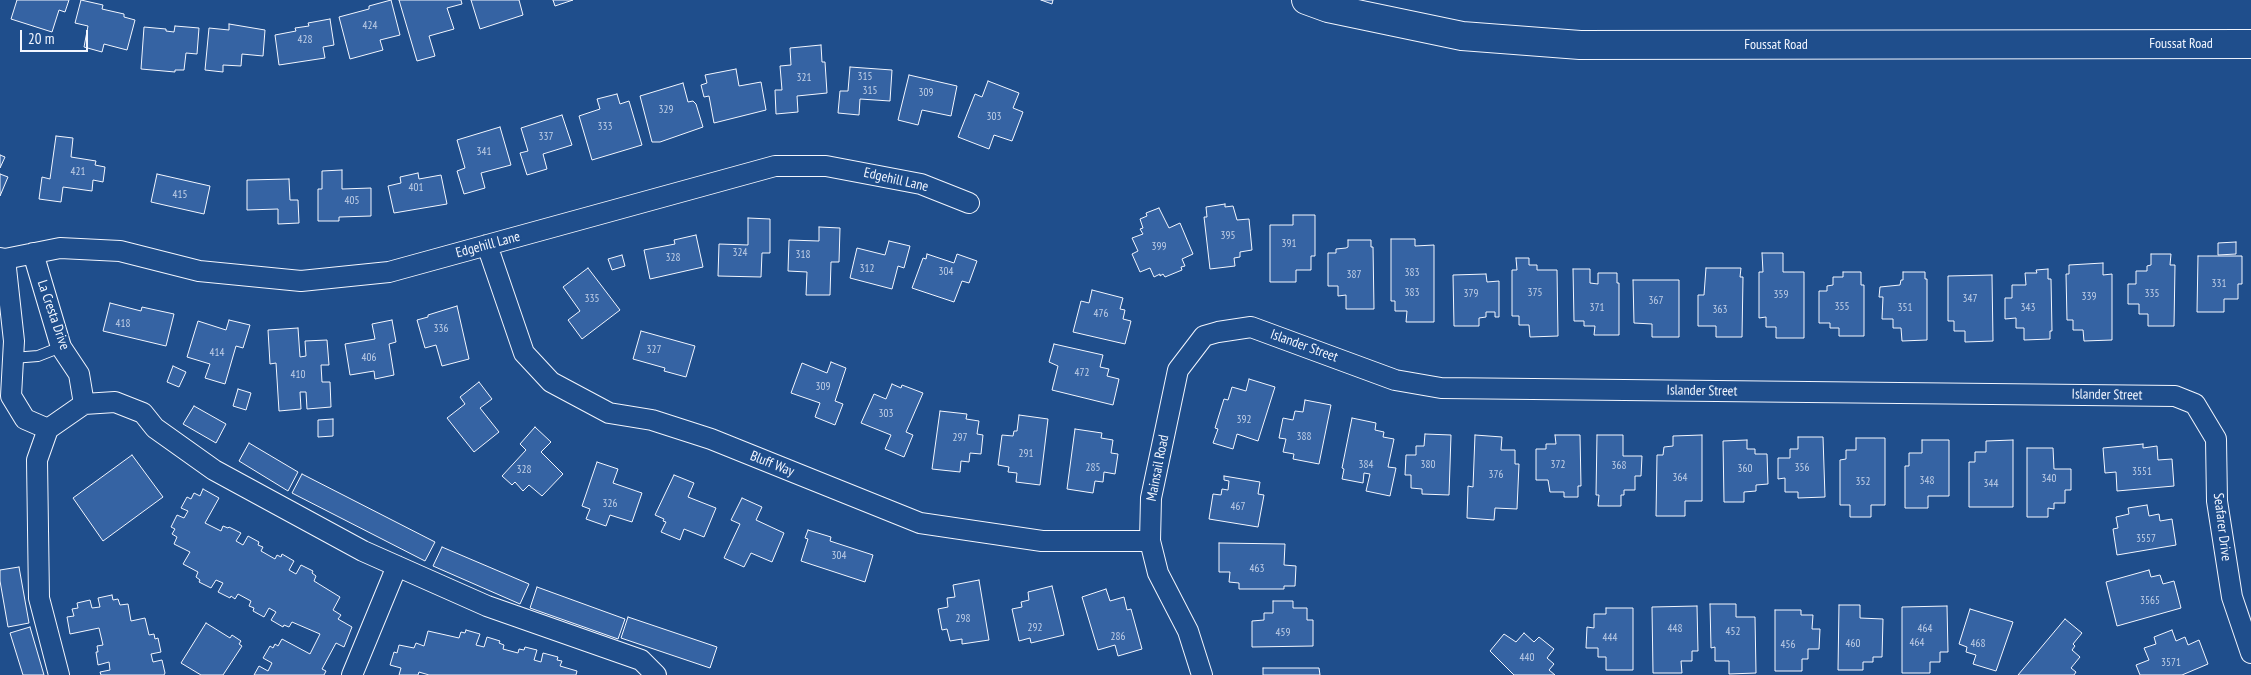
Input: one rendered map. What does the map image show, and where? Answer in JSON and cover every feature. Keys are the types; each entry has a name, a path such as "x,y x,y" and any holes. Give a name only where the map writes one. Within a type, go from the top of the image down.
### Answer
{"main road":[{"name":"Foussat Road","path":"1306,0 1328,8 1462,36 1580,45 2251,44"}],"street":[{"name":"Edgehill Lane","path":"2,259 60,248 120,251 199,271 301,281 389,272 775,166 826,166 921,184 968,203"},
{"name":"Bluff Way","path":"487,245 524,353 551,382 609,413 652,420 711,439 920,523 1042,541 1150,541"},
{"name":"La Cresta Drive","path":"33,253 61,347 79,374 84,404"},
{"path":"2,259 14,341 11,396 25,419 48,429"},
{"name":"Islander Street","path":"1218,332 1251,327 1395,380 1441,388 2175,396 2195,404"},
{"name":"Mainsail Road","path":"1202,675 1188,631 1158,573 1150,541 1151,498 1178,370 1204,336 1218,332"},
{"path":"59,675 39,598 37,460 48,429 84,404 115,402 143,413 155,428 214,470 363,551 486,606 641,660 656,675"},
{"name":"Seafarer Drive","path":"2195,404 2216,438 2217,501 2232,597 2251,653"},
{"path":"352,675 397,566"}],"lane":[{"path":"13,358 38,356 61,347"}],"building":[{"path":"17,0 69,0 65,12 59,10 52,32 11,19"},
{"path":"81,0 103,5 102,9 124,14 124,17 135,20 127,50 104,44 102,52 84,47 88,26 75,23"},
{"path":"391,0 400,35 380,40 383,50 350,59 339,17 369,9 369,6"},
{"path":"399,0 461,0 462,4 447,8 454,29 429,36 435,56 417,61"},
{"path":"471,0 519,0 523,15 480,29"},
{"path":"553,0 573,0 555,6"},
{"path":"1041,0 1053,0 1052,4"},
{"path":"330,19 334,45 323,47 325,58 279,65 275,35 296,31 295,28 309,26 308,23"},
{"path":"229,24 265,30 263,56 242,54 241,66 223,65 223,72 205,70 209,28 229,30"},
{"path":"175,26 199,28 197,54 186,53 184,70 175,70 175,72 141,69 144,27 166,29 166,31 174,32"},
{"path":"821,45 822,62 825,62 827,93 797,96 798,112 776,114 775,90 782,90 780,66 791,65 790,48"},
{"path":"850,67 892,70 890,101 860,99 859,115 838,113 840,91 848,91"},
{"path":"736,69 739,86 761,82 766,110 714,123 709,96 704,97 701,85 707,83 705,75"},
{"path":"909,75 957,86 951,116 922,110 918,125 898,120"},
{"path":"988,81 1019,93 1013,108 1023,112 1012,141 994,135 989,149 958,137 975,94 982,97"},
{"path":"683,83 688,102 693,101 696,104 703,127 660,142 652,142 640,96"},
{"path":"617,94 620,104 629,101 642,145 592,160 579,116 600,109 597,99"},
{"path":"562,115 572,145 543,154 547,169 527,175 520,153 528,151 521,128"},
{"path":"500,127 511,165 481,173 485,188 464,194 457,171 465,168 457,140"},
{"path":"56,136 73,138 71,157 96,161 95,165 105,167 103,182 93,180 92,191 63,187 61,202 39,199 42,177 50,179"},
{"path":"0,155 5,157 0,168"},
{"path":"342,170 342,189 371,188 371,216 339,217 339,221 318,221 318,189 322,189 322,171"},
{"path":"418,173 419,179 441,175 447,204 394,213 388,186 401,183 400,177"},
{"path":"0,174 8,177 0,196"},
{"path":"157,174 210,186 204,214 151,202"},
{"path":"289,179 290,200 298,200 299,223 278,224 278,209 247,210 247,180"},
{"path":"1225,204 1225,207 1233,206 1237,220 1249,219 1252,250 1240,252 1240,257 1234,258 1235,266 1210,269 1204,217 1207,217 1206,207"},
{"path":"1159,208 1169,228 1180,223 1193,254 1182,259 1185,266 1181,267 1182,270 1165,277 1163,274 1160,276 1160,274 1154,277 1150,268 1140,272 1132,254 1138,251 1132,238 1143,234 1140,229 1143,228 1140,219 1147,216 1146,213"},
{"path":"1293,215 1315,215 1315,256 1311,256 1311,270 1296,270 1296,282 1270,282 1270,225 1293,225"},
{"path":"748,218 770,219 770,253 762,253 761,277 718,276 719,244 748,245"},
{"path":"819,227 840,228 839,262 831,262 830,295 806,295 807,272 788,271 789,240 819,241"},
{"path":"696,235 703,267 650,279 644,250 675,244 674,240"},
{"path":"1391,239 1415,239 1415,246 1434,245 1434,322 1406,322 1407,311 1395,311 1395,301 1391,301"},
{"path":"1348,240 1371,240 1371,247 1373,247 1374,309 1346,309 1346,295 1338,296 1338,286 1328,286 1328,253 1336,253 1336,249 1348,247"},
{"path":"889,241 910,246 904,268 898,266 892,289 850,278 857,248 885,255"},
{"path":"2236,242 2236,254 2218,255 2218,243"},
{"path":"1762,253 1783,253 1783,272 1804,272 1804,338 1776,338 1776,327 1766,327 1766,317 1759,318 1759,272 1763,272"},
{"path":"927,254 954,263 957,254 977,261 969,283 962,281 954,302 912,288 923,258 926,259"},
{"path":"2151,254 2171,254 2170,265 2175,265 2174,326 2148,326 2148,314 2139,314 2139,304 2128,304 2128,284 2136,284 2136,271 2147,271 2147,266 2151,265"},
{"path":"622,255 625,266 612,270 608,259"},
{"path":"2198,256 2242,256 2242,284 2238,284 2238,299 2224,299 2224,312 2197,312"},
{"path":"1516,258 1529,258 1529,265 1537,265 1537,270 1557,270 1558,336 1530,337 1529,325 1519,325 1519,316 1512,316 1512,270 1517,270"},
{"path":"2103,263 2103,275 2112,274 2112,340 2084,341 2083,330 2073,330 2073,320 2067,320 2066,274 2069,274 2069,265"},
{"path":"588,268 620,310 582,339 568,320 580,311 563,287"},
{"path":"1706,268 1741,268 1740,277 1743,277 1742,337 1716,337 1716,326 1698,326 1698,295 1704,295"},
{"path":"1573,269 1590,269 1590,283 1598,284 1598,273 1617,273 1617,283 1619,283 1619,335 1594,335 1595,326 1584,326 1584,321 1574,321"},
{"path":"2048,269 2048,279 2051,279 2052,331 2050,331 2050,339 2024,340 2024,328 2016,328 2016,318 2005,319 2005,298 2012,298 2012,285 2026,285 2025,273 2037,273 2036,270"},
{"path":"1843,272 1861,272 1861,285 1864,285 1864,336 1839,336 1839,328 1830,328 1830,323 1819,323 1819,291 1827,291 1827,286 1833,285 1833,277 1843,277"},
{"path":"1903,272 1925,272 1925,279 1927,279 1927,340 1902,341 1901,328 1893,328 1893,319 1882,319 1883,297 1879,297 1880,287 1900,285 1901,280 1903,280"},
{"path":"1486,274 1487,282 1499,281 1499,317 1495,317 1495,312 1486,312 1486,317 1479,318 1479,326 1454,326 1453,275"},
{"path":"1992,275 1993,341 1965,342 1965,331 1954,331 1954,321 1948,321 1948,276"},
{"path":"1633,280 1679,280 1679,337 1652,337 1652,324 1634,323"},
{"path":"1092,290 1123,298 1120,309 1125,310 1123,319 1131,321 1125,344 1073,332 1081,301 1089,303"},
{"path":"110,303 141,311 142,307 174,314 166,346 103,331"},
{"path":"457,306 469,359 442,366 436,345 425,348 417,320"},
{"path":"229,320 250,325 243,348 236,346 225,384 205,378 210,364 187,357 198,321 226,330"},
{"path":"392,320 396,342 389,344 394,375 375,379 374,371 350,375 345,344 375,339 372,324"},
{"path":"298,328 300,357 306,356 305,341 327,340 329,365 321,365 322,382 330,382 331,407 307,409 306,392 300,392 301,409 279,411 276,363 270,364 268,330"},
{"path":"641,331 695,346 686,377 664,371 665,368 633,359"},
{"path":"1054,344 1103,355 1100,367 1109,369 1107,376 1119,379 1113,405 1052,390 1058,366 1049,362"},
{"path":"831,362 846,368 835,401 843,404 835,425 815,417 820,403 791,393 802,363 827,373"},
{"path":"173,366 186,372 179,387 167,382"},
{"path":"1249,379 1275,387 1258,441 1237,434 1233,449 1213,443 1218,429 1215,428 1224,399 1228,400 1232,387 1246,391"},
{"path":"479,382 492,399 480,408 499,432 474,452 447,418 465,404 460,397"},
{"path":"892,384 901,388 902,385 923,393 906,432 913,435 904,457 885,449 891,435 861,423 874,394 886,399"},
{"path":"238,389 251,393 246,410 233,406"},
{"path":"1305,400 1331,405 1319,464 1293,459 1294,454 1283,452 1286,439 1279,438 1283,418 1293,420 1295,411 1303,412"},
{"path":"194,406 226,424 216,443 183,424"},
{"path":"940,411 967,414 966,419 979,421 977,434 983,435 981,454 970,453 969,462 961,461 960,472 932,469"},
{"path":"1019,415 1048,419 1040,485 1016,482 1017,473 1008,472 1009,467 998,465 1002,435 1013,436 1014,431 1017,431"},
{"path":"1352,418 1376,423 1375,430 1384,432 1383,437 1394,439 1388,467 1396,468 1390,496 1366,491 1370,474 1364,473 1363,483 1342,479 1344,469 1342,468"},
{"path":"333,419 333,436 318,437 318,420"},
{"path":"535,427 551,442 541,452 563,474 542,496 529,485 523,491 515,482 512,485 502,476 526,450 520,444"},
{"path":"1075,429 1102,433 1101,438 1113,440 1111,453 1118,454 1115,474 1104,472 1103,482 1095,481 1093,493 1067,489"},
{"path":"1425,434 1451,435 1449,495 1422,494 1422,489 1411,488 1411,475 1405,475 1406,455 1416,455 1416,446 1424,446"},
{"path":"1475,435 1502,437 1501,450 1515,450 1515,464 1519,464 1517,509 1495,508 1494,520 1467,518 1468,486 1473,487"},
{"path":"1555,435 1580,435 1581,486 1578,486 1578,497 1564,497 1564,492 1550,492 1548,480 1536,480 1536,449 1546,449 1546,444 1556,444"},
{"path":"1597,435 1623,435 1623,456 1642,456 1641,476 1635,476 1635,490 1624,490 1624,495 1621,495 1621,506 1598,506 1599,495 1596,495"},
{"path":"1702,435 1702,501 1685,501 1685,516 1656,516 1657,455 1663,455 1664,447 1673,446 1673,436"},
{"path":"1798,437 1823,437 1825,497 1798,498 1798,492 1785,492 1785,478 1778,479 1778,458 1790,458 1790,449 1798,449"},
{"path":"1856,438 1885,438 1885,505 1871,505 1871,517 1850,517 1850,505 1840,505 1840,460 1846,459 1846,450 1856,450"},
{"path":"1747,440 1747,449 1755,449 1755,454 1767,454 1768,484 1756,485 1756,491 1744,492 1744,502 1724,502 1723,441"},
{"path":"1922,440 1949,440 1949,496 1928,496 1928,508 1905,508 1905,466 1909,466 1909,453 1922,453"},
{"path":"2013,440 2013,507 1969,507 1969,462 1975,462 1975,452 1986,452 1986,441"},
{"path":"249,443 298,472 288,491 239,461"},
{"path":"2143,444 2143,448 2157,446 2158,460 2172,459 2174,486 2117,491 2116,472 2105,473 2103,448"},
{"path":"2027,448 2053,448 2054,469 2071,469 2071,490 2065,490 2065,503 2054,503 2054,509 2048,508 2048,517 2027,517"},
{"path":"132,455 163,497 103,541 73,498"},
{"path":"597,462 618,469 613,483 642,493 632,522 610,515 606,526 586,519 590,509 582,506"},
{"path":"302,474 435,542 425,561 292,493"},
{"path":"674,475 694,483 688,497 716,508 704,537 684,529 680,540 661,532 666,522 655,515"},
{"path":"1224,476 1260,482 1258,494 1264,495 1258,527 1209,519 1213,494 1221,495 1222,489 1228,490 1229,481 1224,480"},
{"path":"203,489 219,498 205,523 221,531 223,526 241,533 236,541 243,545 248,536 259,542 258,545 263,547 261,551 275,559 277,555 281,557 282,554 294,561 289,570 296,574 301,565 313,571 312,573 316,576 314,581 340,597 333,610 341,615 338,619 352,627 344,647 336,643 322,669 326,671 324,675 254,675 259,666 268,671 272,663 263,658 270,646 273,648 275,644 278,646 282,639 310,654 320,634 292,622 289,627 284,625 283,627 271,620 276,612 269,608 264,617 253,611 254,608 249,606 251,601 238,594 235,599 218,592 223,583 216,580 211,588 199,582 200,580 196,577 198,572 183,564 190,552 174,544 177,537 172,534 175,529 171,527 177,515 184,518 188,511 181,508 187,497 191,499 194,493 200,496"},
{"path":"742,498 762,507 756,520 784,533 772,562 751,553 744,567 724,558 740,524 731,520"},
{"path":"2147,505 2149,516 2159,514 2160,521 2172,519 2176,545 2117,555 2113,529 2118,528 2116,517 2129,514 2128,508"},
{"path":"808,530 831,537 830,541 873,555 865,582 801,561 808,539 805,538"},
{"path":"1219,543 1285,544 1284,565 1296,566 1295,586 1284,586 1284,589 1239,589 1239,583 1229,582 1230,572 1219,572"},
{"path":"442,547 529,584 520,604 433,566"},
{"path":"19,567 29,623 8,627 0,581 0,570"},
{"path":"2149,570 2151,577 2160,575 2163,584 2174,581 2181,608 2117,626 2106,582"},
{"path":"979,580 989,640 962,644 962,639 950,641 947,629 942,630 938,609 948,607 947,598 955,597 953,585"},
{"path":"1052,586 1064,635 1031,643 1030,638 1019,641 1012,609 1022,607 1021,602 1029,600 1028,592"},
{"path":"537,587 625,619 618,639 530,608"},
{"path":"1106,589 1110,601 1124,597 1127,610 1131,609 1142,649 1118,656 1115,645 1098,650 1082,597"},
{"path":"112,595 113,600 118,599 120,605 128,604 131,621 145,618 149,635 154,634 155,639 158,638 161,652 151,654 153,662 162,660 164,675 101,675 100,672 110,670 109,662 98,665 97,646 103,645 99,628 70,634 67,617 74,616 72,609 78,608 77,603 90,600 92,608 100,607 98,598"},
{"path":"1273,601 1293,601 1293,608 1307,608 1307,620 1313,620 1313,646 1252,647 1252,621 1264,620 1264,613 1273,613"},
{"path":"1710,604 1736,604 1736,617 1755,617 1756,673 1729,674 1729,661 1715,661 1715,647 1711,648"},
{"path":"1839,605 1860,605 1860,618 1883,619 1882,657 1873,657 1873,662 1863,662 1863,670 1838,670"},
{"path":"1697,606 1698,651 1692,651 1692,661 1681,661 1682,673 1653,673 1652,607"},
{"path":"1947,606 1948,652 1940,652 1940,662 1930,662 1930,673 1902,673 1902,607"},
{"path":"1606,608 1633,608 1633,670 1606,670 1606,657 1598,657 1598,648 1586,648 1587,627 1594,628 1594,614 1606,614"},
{"path":"1970,609 2013,622 1996,671 1973,664 1976,655 1966,652 1967,647 1959,644"},
{"path":"1775,610 1801,610 1801,615 1813,615 1812,629 1820,629 1819,649 1808,649 1808,659 1802,659 1802,671 1775,671"},
{"path":"628,617 717,647 710,668 621,638"},
{"path":"2065,619 2082,633 2073,644 2075,646 2072,650 2080,657 2071,668 2076,672 2074,675 2018,675"},
{"path":"206,623 230,638 232,635 241,641 239,644 242,646 223,675 201,675 181,663"},
{"path":"30,627 44,675 23,675 10,633"},
{"path":"466,630 480,634 476,645 484,647 487,637 500,641 499,643 504,645 503,649 518,653 519,649 524,650 525,647 537,650 534,660 541,662 543,653 558,657 557,660 562,661 560,666 577,671 576,675 429,675 419,672 418,675 399,675 401,668 390,665 394,652 397,653 399,645 414,648 416,643 424,646 428,631 459,638 461,632 465,633"},
{"path":"2172,630 2176,641 2185,637 2188,645 2199,640 2208,664 2182,675 2140,675 2136,665 2149,660 2144,648 2156,644 2154,637"},
{"path":"1524,633 1534,642 1539,637 1554,649 1547,658 1554,664 1549,670 1555,675 1514,675 1490,651 1504,634 1516,642"},
{"path":"1263,668 1319,668 1320,675 1263,675"}]}
